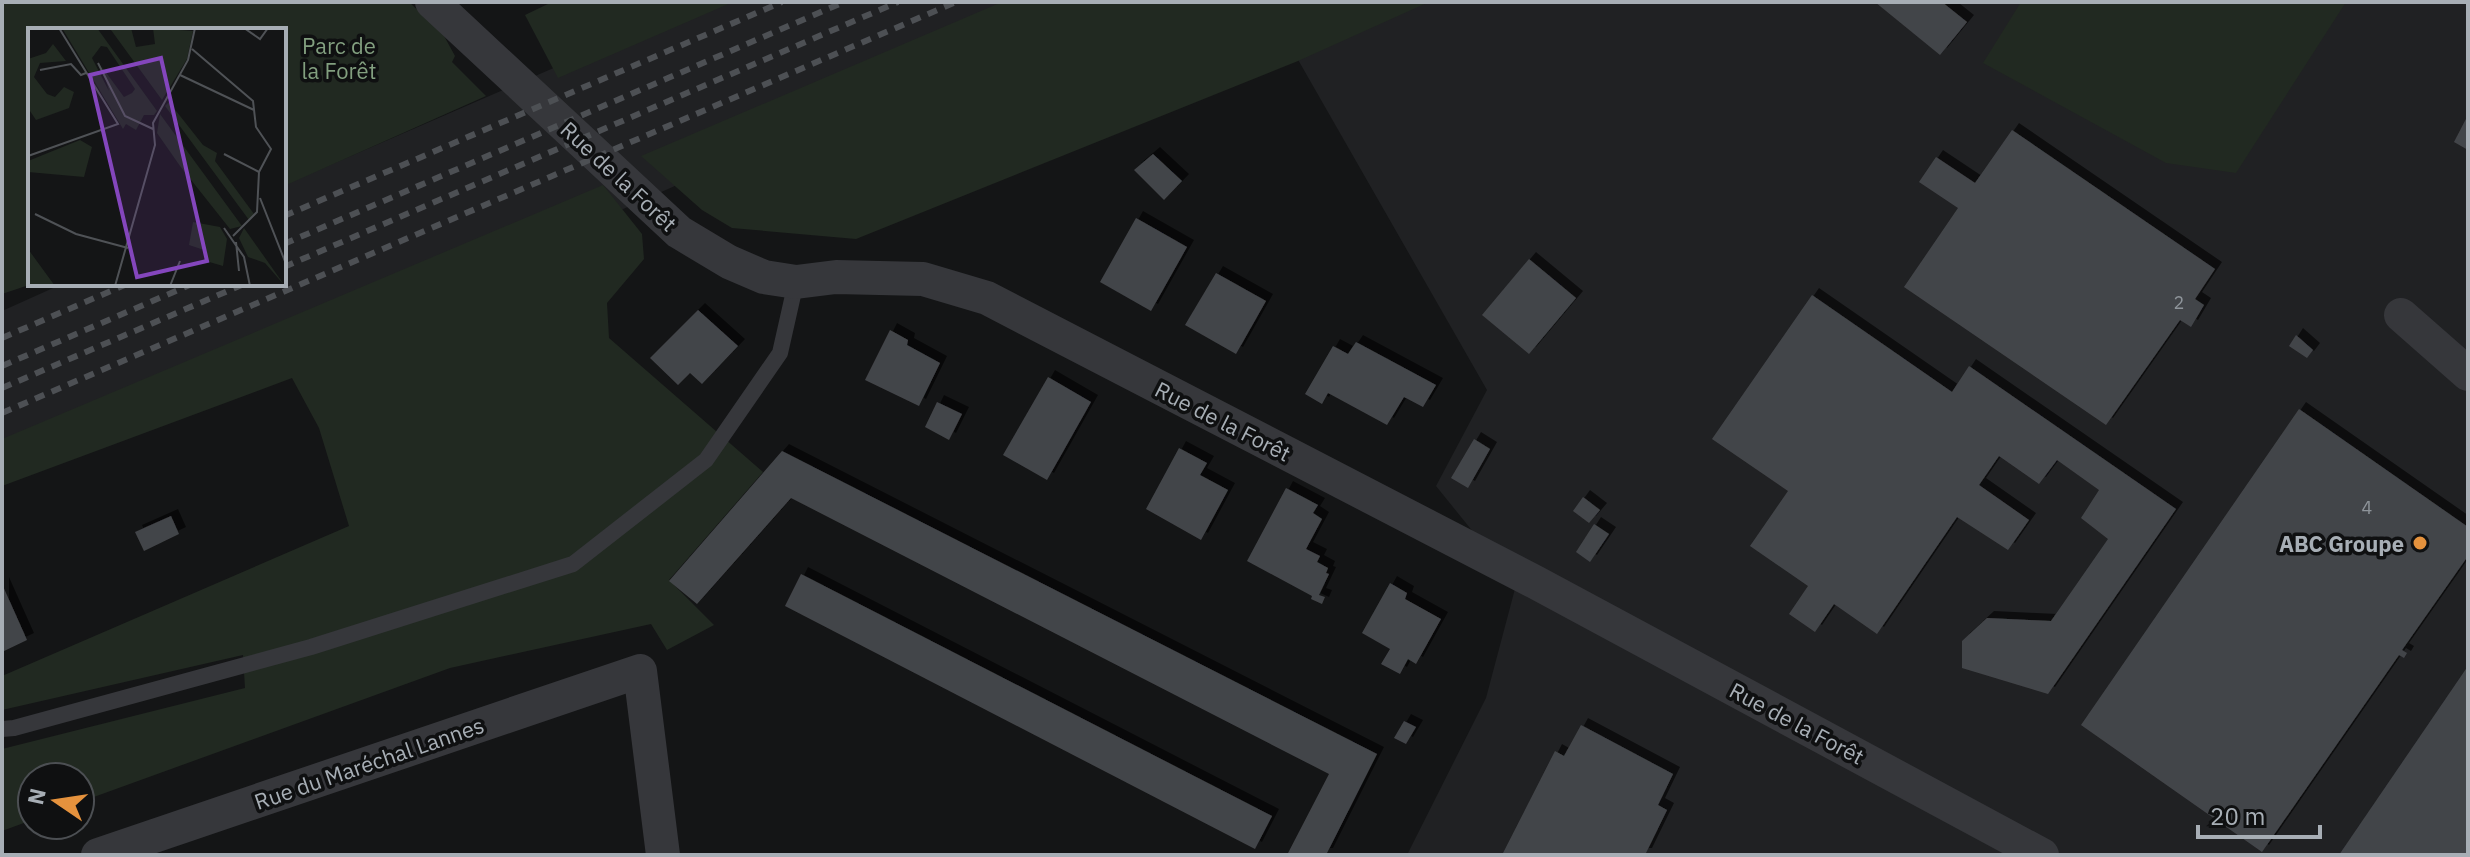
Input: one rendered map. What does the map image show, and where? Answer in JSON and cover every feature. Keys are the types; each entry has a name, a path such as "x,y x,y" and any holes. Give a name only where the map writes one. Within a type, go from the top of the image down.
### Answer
{"street":[{"name":"Rue de la Forêt","path":"432,2 679,232 729,262 764,277 796,282 836,277 923,279 987,298 1535,582 2042,855"},
{"path":"2401,315 2468,374"},
{"name":"Rue du Maréchal Lannes","path":"98,855 640,671 663,855"}],"lane":[{"path":"2,729 311,647 573,564 706,460 780,353 796,282"}],"shaded area":[{"path":"706,2 1088,2 293,356 2,476 2,311 58,286 286,286 286,184"},
{"path":"1265,2 2468,2 2468,855 1407,855 1486,698 1516,585 1436,486 1487,390"}],"green space":[{"name":"Parc de la Forêt","path":"2,2 409,2 443,34 455,56 452,62 486,96 286,185 286,28 28,28 28,285 2,294"},
{"path":"552,2 733,2 558,78 525,15"},
{"path":"1002,2 1429,2 1298,61 856,239 732,228 702,210 641,156"},
{"path":"2021,2 2346,2 2236,173 2166,163 1983,63"},
{"path":"603,185 642,234 644,259 607,303 609,338 763,472 669,580 714,625 667,650 651,624 450,668 96,796 96,761 16,761 16,826 2,831 2,749 245,688 243,655 2,710 2,676 349,526 319,428 292,378 2,486 2,439"}],"building":[{"path":"1875,2 1942,2 1967,22 1940,55"},
{"path":"2468,115 2468,150 2454,142"},
{"path":"2012,130 2215,269 2195,299 2204,305 2191,327 2180,320 2106,425 1904,287 1958,208 1919,182 1936,157 1975,183"},
{"path":"1153,154 1182,181 1164,200 1134,170"},
{"path":"1136,218 1187,247 1151,311 1100,282"},
{"path":"1529,259 1576,298 1529,354 1482,315"},
{"path":"1216,273 1266,301 1236,354 1185,325"},
{"path":"1812,295 1952,392 1969,366 2176,509 2048,694 1962,668 1962,641 1987,618 2051,621 2108,539 2081,518 2099,490 2057,460 2039,484 1999,456 1979,485 2029,520 2008,550 1957,517 1877,634 1834,604 1815,632 1789,614 1808,586 1750,546 1788,491 1712,439"},
{"path":"698,310 738,346 702,384 690,373 678,385 650,358"},
{"path":"890,330 908,340 907,345 940,363 919,406 865,380"},
{"path":"2296,335 2313,350 2307,358 2289,346"},
{"path":"1356,342 1436,385 1423,407 1404,397 1387,425 1328,393 1322,404 1305,394 1333,346 1348,354"},
{"path":"1048,377 1091,402 1047,480 1003,455"},
{"path":"937,402 962,414 949,440 925,427"},
{"path":"2299,409 2468,527 2468,556 2402,650 2407,653 2404,658 2399,655 2262,852 2081,725"},
{"path":"1474,439 1490,449 1468,488 1451,478"},
{"path":"1179,448 1207,463 1200,475 1228,490 1201,540 1146,509"},
{"path":"782,451 1377,754 1326,855 1287,855 1329,774 791,498 697,604 669,581"},
{"path":"1286,488 1318,505 1313,513 1322,519 1306,549 1320,556 1317,562 1328,568 1326,573 1329,574 1319,595 1325,597 1322,604 1247,561"},
{"path":"1583,497 1600,510 1589,523 1573,511"},
{"path":"171,516 179,534 144,551 135,532"},
{"path":"1594,524 1609,534 1590,562 1576,552"},
{"path":"801,574 1272,816 1255,849 785,606"},
{"path":"1390,583 1407,593 1405,599 1441,619 1416,664 1408,659 1400,674 1381,664 1390,649 1362,633"},
{"path":"2,584 27,640 2,652"},
{"path":"2468,666 2468,855 2339,855"},
{"path":"1404,721 1416,727 1406,744 1394,738"},
{"path":"1581,725 1673,774 1658,805 1667,810 1645,855 1502,855 1555,751 1564,756"}],"railway":[{"path":"286,215 782,2"},
{"path":"286,243 844,2"},
{"path":"286,266 898,2"},
{"path":"2,413 956,2"},
{"path":"2,338 122,286"},
{"path":"2,366 187,286"},
{"path":"2,388 239,286"}],"place":[{"name":"ABC Groupe","path":"2420,543"}]}
